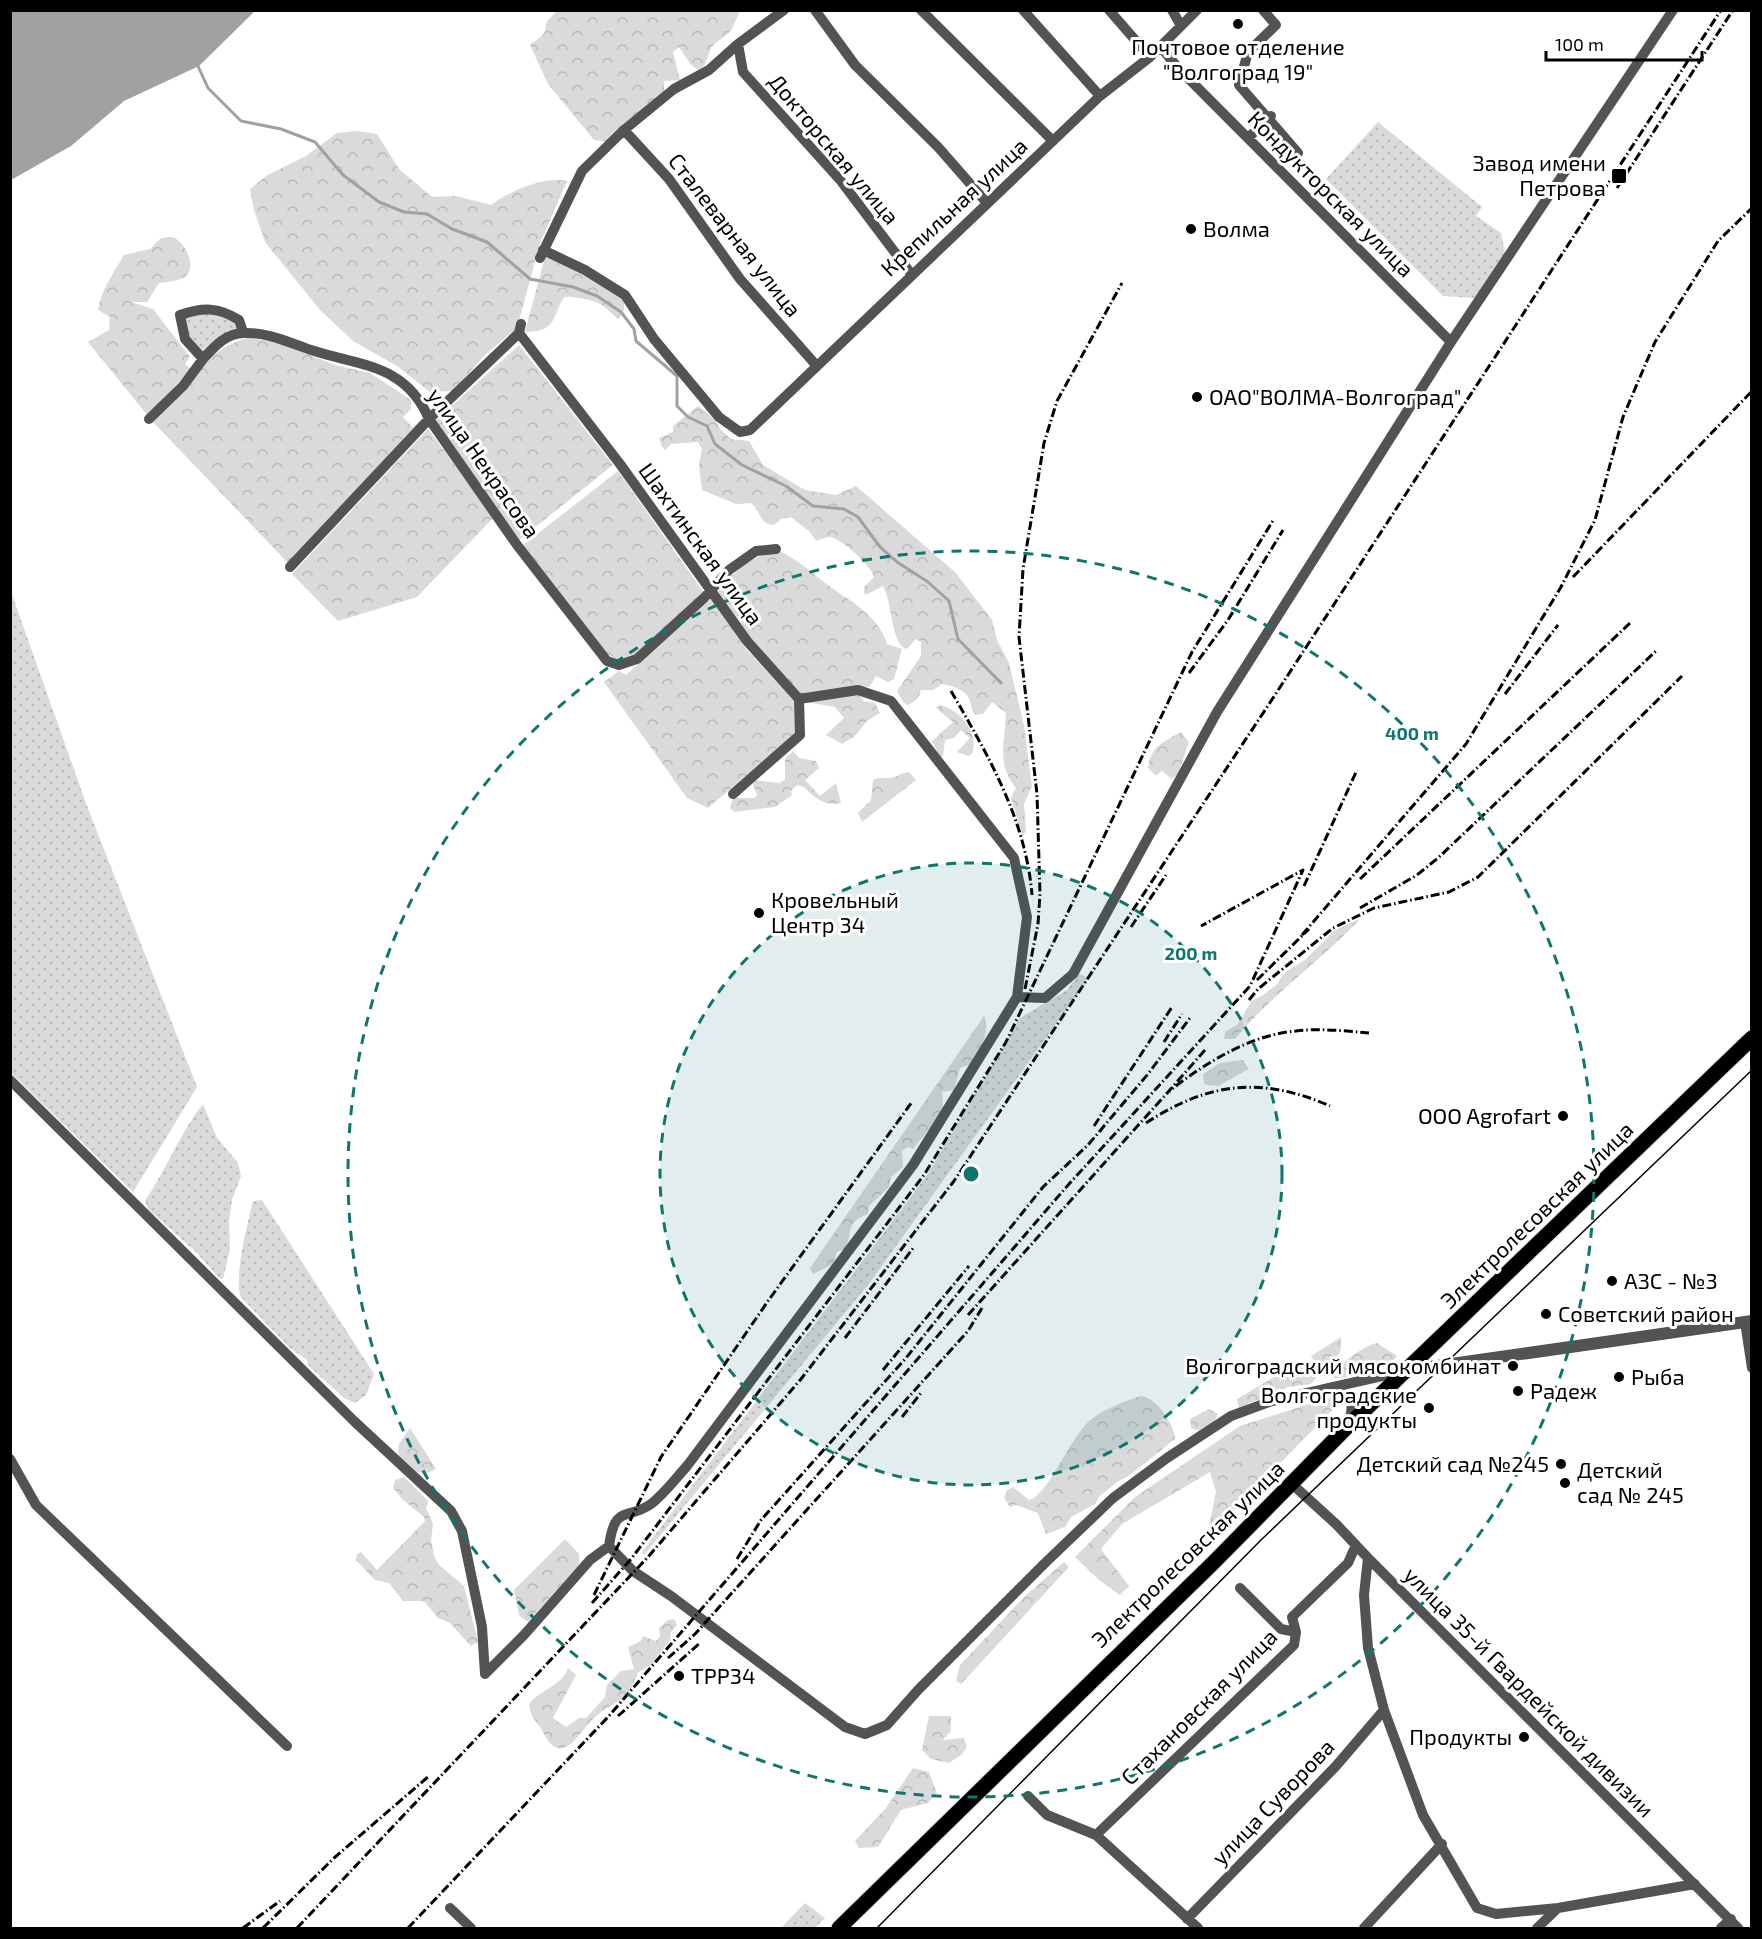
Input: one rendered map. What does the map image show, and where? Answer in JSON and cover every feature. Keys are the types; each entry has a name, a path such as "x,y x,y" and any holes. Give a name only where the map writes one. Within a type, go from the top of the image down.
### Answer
{"main road":[{"name":"Электролесовская улица","path":"838,1929 1292,1484 1350,1424 1409,1370 1752,1038"}],"street":[{"path":"624,130 674,89 709,70 738,44 784,10"},
{"path":"815,10 855,65 938,147 987,203"},
{"path":"921,10 1053,141"},
{"path":"1023,10 1100,96"},
{"path":"1109,10 1150,57"},
{"path":"1172,10 1181,26"},
{"name":"Крепильная улица","path":"624,130 582,171 542,254 585,270 625,295 654,339 719,417 740,432 750,430 1100,96 1150,57 1197,10"},
{"path":"1263,10 1276,25 1248,52 1239,86 1270,117 1298,153"},
{"path":"1017,997 1045,998 1073,974 1217,712 1451,342 1499,274 1673,10"},
{"name":"Докторская улица","path":"738,44 743,72 841,181 912,275"},
{"name":"Кондукторская улица","path":"1160,46 1178,68 1451,342"},
{"path":"1248,138 1270,117"},
{"name":"Сталеварная улица","path":"624,130 669,179 740,279 816,365"},
{"path":"149,419 183,386 219,340 243,332 239,320 223,310 199,309 180,315 185,339 203,359"},
{"name":"Шахтинская улица","path":"429,419 520,329 747,641 799,699"},
{"name":"улица Некрасова","path":"243,332 274,337 313,351 363,362 400,381 422,401 429,419 571,616 607,661 619,665 637,659 712,590"},
{"path":"290,567 429,419"},
{"path":"712,590 729,570 756,551 776,549"},
{"path":"10,1080 355,1422 451,1511 462,1531 482,1627 484,1674 524,1635 590,1560 609,1546 611,1527 625,1512 650,1505 687,1466 913,1165 1017,997 1027,917 1014,858 891,701 858,690 799,699 800,735 733,794"},
{"path":"609,1546 633,1572 671,1596 845,1727 865,1734 887,1725 918,1690 1039,1569 1122,1492 1231,1416 1272,1401 1409,1370 1748,1322 1752,1368"},
{"path":"1328,1388 1345,1395 1352,1403 1350,1424"},
{"path":"12,1462 36,1505 287,1746"},
{"name":"улица 35-й Гвардейской дивизии","path":"1292,1484 1338,1525 1368,1558 1731,1919 1738,1929"},
{"name":"Стахановская улица","path":"1096,1835 1294,1645 1296,1632 1292,1617 1348,1563 1356,1545"},
{"path":"1368,1558 1364,1596 1368,1648 1384,1710 1423,1815 1442,1844 1477,1908 1496,1914 1558,1908 1695,1884"},
{"path":"1240,1588 1281,1629 1296,1632"},
{"name":"улица Суворова","path":"1186,1918 1336,1766 1384,1710"},
{"path":"1028,1797 1047,1815 1096,1835 1198,1929"},
{"path":"1364,1929 1442,1844"},
{"path":"450,1908 471,1929"},
{"path":"1538,1929 1558,1908"},
{"path":"1721,1929 1731,1919"}],"green space":[{"path":"557,11 740,11 731,31 712,46 704,66 698,70 691,65 679,47 673,52 680,80 664,81 664,92 607,142 594,140 548,84 530,45 544,34 547,21"},
{"path":"1378,122 1482,207 1476,216 1501,233 1505,252 1476,298 1443,296 1326,179"},
{"path":"356,131 377,134 399,169 432,197 456,196 491,205 527,186 548,181 567,181 540,243 517,328 486,354 453,391 430,392 397,366 353,341 320,310 265,242 254,210 250,189 266,176 306,156 337,133"},
{"path":"173,237 182,244 188,255 189,272 180,279 159,283 147,302 131,302 153,309 190,357 185,364 191,369 148,416 88,342 109,330 110,317 98,310 105,288 124,255 150,249 161,238"},
{"path":"545,257 584,274 624,300 624,310 618,319 596,302 564,297 548,326 525,332"},
{"path":"199,311 238,322 239,330 203,355 188,338 182,316"},
{"path":"248,338 277,342 335,365 370,373 411,400 411,409 403,417 413,428 289,564 151,420 207,360 233,343"},
{"path":"519,345 613,465 519,540 435,421"},
{"path":"698,406 716,420 720,429 731,439 749,441 763,465 805,490 836,495 856,486 955,572 992,620 997,640 1009,663 1024,726 1032,786 1024,804 1026,832 1022,836 1011,797 1016,788 1006,770 1004,761 1006,713 992,702 983,714 975,715 966,694 954,687 942,684 933,690 921,690 915,701 908,705 904,703 897,691 921,656 921,642 916,639 907,649 901,646 897,639 883,586 866,595 864,593 864,587 874,577 861,559 834,538 827,537 816,541 810,532 791,517 781,519 774,525 769,524 763,520 751,503 736,504 702,490 699,465 702,449 698,442 671,444 665,450 662,447 659,438 673,432 673,426"},
{"path":"428,429 494,517 417,597 338,621 292,574"},
{"path":"618,471 704,593 635,654 619,660 605,653 522,546"},
{"path":"779,551 798,561 862,609 877,624 887,644 902,649 894,679 888,682 876,676 870,686 863,688 861,695 863,701 875,703 880,713 867,721 855,736 842,744 826,735 844,718 835,707 806,702 753,645 718,591 744,565 760,556"},
{"path":"10,589 87,806 197,1087 133,1192 11,1073"},
{"path":"711,599 747,650 796,702 795,734 708,808 687,798 604,682 619,671 626,675"},
{"path":"940,705 955,712 966,724 973,738 972,754 968,756 957,752 970,738 961,730 954,738 945,740 943,756 940,757 932,741 953,722 936,708"},
{"path":"1181,732 1189,742 1178,774 1172,779 1162,771 1156,776 1148,768 1152,754 1159,745"},
{"path":"793,751 799,758 816,761 819,768 805,780 820,796 836,783 841,803 825,803 804,787 797,785 791,791 792,795 775,807 734,812 730,808 733,798 755,798 757,795 753,785 755,780 779,783 785,780 785,759"},
{"path":"909,772 916,780 862,822 858,813 871,800 873,780 891,778"},
{"path":"1361,918 1265,1007 1235,1039 1224,1039 1225,1032 1238,1024 1252,1000 1262,996 1277,984 1283,974 1306,959 1335,930"},
{"path":"1079,974 1089,978 868,1285 644,1555 642,1552 926,1177 1020,1018 1067,990"},
{"path":"984,1016 986,1029 983,1042 969,1065 960,1068 954,1090 942,1092 943,1108 939,1117 913,1149 908,1147 902,1151 903,1167 891,1177 889,1187 869,1206 868,1214 853,1224 845,1249 837,1252 833,1264 813,1274 810,1268"},
{"path":"1243,1060 1249,1069 1218,1086 1204,1084 1203,1074 1220,1063"},
{"path":"203,1104 217,1138 238,1163 241,1176 232,1200 229,1220 230,1250 223,1279 219,1278 197,1253 148,1209 145,1201 187,1127"},
{"path":"262,1200 374,1374 366,1395 355,1403 344,1398 309,1366 307,1360 290,1348 240,1296 240,1262 253,1201"},
{"path":"1341,1337 1339,1354 1326,1367 1317,1366 1311,1356"},
{"path":"1377,1343 1397,1356 1393,1361 1368,1372 1333,1378 1340,1367 1352,1356"},
{"path":"1303,1360 1314,1371 1316,1378 1311,1384 1288,1387 1268,1398 1251,1402 1239,1409 1237,1399"},
{"path":"1337,1395 1341,1401 1143,1603 1139,1598 1209,1526 1216,1492 1210,1472 1122,1524 1101,1549 1129,1586 1120,1595 1099,1580 1075,1557 1135,1497 1240,1426"},
{"path":"1141,1396 1153,1401 1164,1413 1172,1427 1175,1439 1130,1475 1117,1482 1100,1496 1095,1504 1071,1517 1065,1527 1046,1534 1038,1513 1016,1505 1010,1507 1004,1498 1007,1490 1013,1487 1029,1500 1036,1496 1052,1477 1085,1425 1105,1410"},
{"path":"1209,1409 1218,1414 1214,1422 1199,1431 1191,1428 1190,1419"},
{"path":"410,1428 436,1469 419,1473 409,1468 401,1459 398,1453 399,1444"},
{"path":"404,1477 428,1501 426,1508 433,1524 431,1540 438,1564 464,1586 478,1642 471,1646 450,1623 438,1618 424,1601 403,1601 389,1583 375,1580 356,1560 357,1554 361,1552 377,1570 425,1521 424,1517 403,1500 393,1488 395,1480"},
{"path":"565,1539 579,1554 579,1565 528,1622 519,1615 514,1590"},
{"path":"1064,1562 1069,1567 961,1684 956,1681 960,1665 1025,1596"},
{"path":"674,1619 677,1625 671,1632 670,1640 653,1663 638,1673 627,1697 597,1715 569,1745 556,1748 550,1743 531,1713 529,1704 533,1699 560,1680 568,1668 576,1675 553,1718 566,1727 579,1718 586,1718 605,1697 607,1685 621,1671 634,1669 628,1647 641,1641 643,1636 656,1641 660,1636 659,1628 668,1620"},
{"path":"929,1716 951,1716 951,1731 943,1740 964,1738 967,1747 961,1755 949,1763 931,1759 922,1750"},
{"path":"913,1768 929,1772 937,1793 928,1803 901,1810 878,1847 859,1848 855,1841 886,1808"},
{"path":"805,1903 825,1918 815,1928 781,1928"}],"shaded area":[{"path":"11,10 255,11 199,66 124,101 71,146 11,180"}],"waterway":[{"path":"197,64 208,88 241,121 281,129 315,142 343,175 379,202 404,212 427,214 452,229 487,242 530,279 573,287 597,296 621,312 634,329 636,341 677,376 677,406 688,417 707,426 715,444 742,465 786,486 813,506 844,509 858,517 880,547 897,562 928,582 949,601 958,639 1001,683"}],"tram line":[{"path":"877,1928 1261,1540 1752,1070"}],"railway":[{"path":"297,1928 648,1557 801,1379 954,1181 1273,698 1721,10"},
{"path":"1617,188 1733,10"},
{"path":"1302,935 1466,744 1561,587 1595,520 1623,417 1655,342 1718,241 1752,208"},
{"path":"1025,989 1038,924 1040,894 1037,794 1019,637 1023,569 1044,443 1057,401 1122,283"},
{"path":"1573,577 1752,391"},
{"path":"592,1603 631,1559 924,1175 1006,1042 1192,652 1274,519"},
{"path":"1189,673 1228,620 1283,530"},
{"path":"1360,879 1630,623"},
{"path":"1505,694 1558,625"},
{"path":"1360,908 1417,875 1438,858 1656,651"},
{"path":"1249,1000 1258,989 1333,928 1374,908 1449,892 1478,877 1682,676"},
{"path":"951,691 991,764 1013,814 1022,840 1032,895"},
{"path":"1304,886 1357,770"},
{"path":"408,1928 608,1717 1069,1184 1250,986 1303,870 1201,926"},
{"path":"1131,927 1166,875"},
{"path":"1257,980 1309,929"},
{"path":"1094,1126 1172,1007"},
{"path":"1164,1042 1182,1014"},
{"path":"737,1559 761,1520 906,1358 1043,1187 1088,1145 1148,1074 1190,1018"},
{"path":"1205,1050 1168,1092 1212,1061 1261,1038 1305,1030 1369,1033"},
{"path":"1146,1123 1192,1099 1236,1088 1258,1087 1281,1090 1330,1106"},
{"path":"968,1315 1168,1092"},
{"path":"594,1595 661,1457 768,1301 912,1102"},
{"path":"845,1338 914,1247"},
{"path":"883,1370 969,1266"},
{"path":"668,1658 695,1634 968,1331 982,1308"},
{"path":"902,1417 921,1393"},
{"path":"618,1716 700,1643"},
{"path":"263,1928 334,1858 429,1776"},
{"path":"243,1928 280,1901"}],"place":[{"name":"Почтовое отделение \"Волгоград 19\"","path":"1238,24"},
{"name":"Завод имени Петрова","path":"1619,176"},
{"name":"Волма","path":"1191,229"},
{"name":"ОАО\"ВОЛМА-Волгоград\"","path":"1197,397"},
{"name":"Кровельный Центр 34","path":"759,913"},
{"name":"OOO Agrofart","path":"1563,1116"},
{"name":"АЗС - №3","path":"1612,1281"},
{"name":"Советский район","path":"1546,1314"},
{"name":"Волгоградский мясокомбинат","path":"1513,1366"},
{"name":"Рыба","path":"1619,1377"},
{"name":"Радеж","path":"1518,1391"},
{"name":"Волгоградские продукты","path":"1429,1408"},
{"name":"Детский сад №245","path":"1561,1464"},
{"name":"Детский сад № 245","path":"1565,1483"},
{"name":"TPP34","path":"679,1676"},
{"name":"Продукты","path":"1524,1737"}]}
